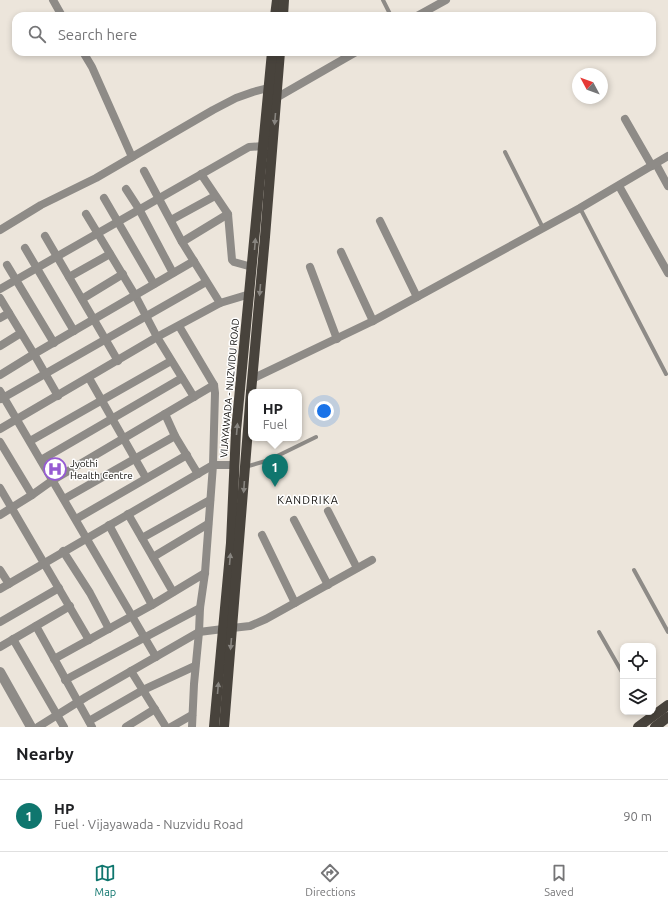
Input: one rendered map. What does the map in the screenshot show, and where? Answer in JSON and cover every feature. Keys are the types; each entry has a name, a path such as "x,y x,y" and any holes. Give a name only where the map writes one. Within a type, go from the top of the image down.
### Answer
{"main road":[{"path":"276,12 277,0"},
{"path":"283,12 284,0"},
{"name":"VIJAYAWADA - NUZVIDU ROAD","path":"214,727 231,543 232,465 246,295 272,56"},
{"name":"VIJAYAWADA - NUZVIDU ROAD","path":"251,389 280,56"},
{"name":"VIJAYAWADA - NUZVIDU ROAD","path":"224,727 224,629 245,467 248,430"},
{"path":"650,721 668,705"},
{"path":"638,727 650,721 668,717"}],"street":[{"path":"53,0 60,12"},
{"path":"424,12 446,0"},
{"path":"85,56 92,67 132,157"},
{"path":"276,98 349,56"},
{"path":"0,230 41,205 96,178 224,104 253,92 268,88"},
{"path":"625,119 668,186"},
{"path":"0,289 249,147 263,146"},
{"path":"252,379 373,321 580,208 668,156"},
{"path":"144,171 182,242 220,303"},
{"path":"201,174 228,214 231,256 234,262 249,266"},
{"path":"619,186 668,273"},
{"path":"126,189 139,209 173,273"},
{"path":"171,220 215,196"},
{"path":"104,198 154,284"},
{"path":"86,214 135,295 171,361 194,397"},
{"path":"182,242 228,214"},
{"path":"380,221 417,297"},
{"path":"46,236 118,361"},
{"path":"25,248 74,331"},
{"path":"341,252 373,321"},
{"path":"70,278 110,254"},
{"path":"0,375 194,261"},
{"path":"7,265 54,342"},
{"path":"310,267 337,339"},
{"path":"82,299 122,274"},
{"path":"156,658 17,419 1,396 46,374 206,282"},
{"path":"0,429 157,337 220,303 246,295"},
{"path":"0,298 58,396"},
{"path":"0,318 9,313"},
{"path":"179,326 214,386 215,393 216,465 210,500 205,573 200,608 202,632 196,666 192,727"},
{"path":"0,346 21,333"},
{"path":"30,441 171,361"},
{"path":"89,378 146,478"},
{"path":"41,460 182,378"},
{"path":"0,515 53,480 214,386"},
{"path":"165,414 198,474"},
{"path":"64,499 176,436"},
{"path":"0,442 32,495"},
{"path":"76,519 187,455"},
{"path":"0,589 63,551 198,474 216,465 232,465"},
{"path":"0,488 89,640"},
{"path":"142,538 210,500"},
{"path":"328,511 357,568"},
{"path":"128,514 173,592"},
{"path":"294,520 328,584"},
{"path":"153,557 208,524"},
{"path":"109,525 152,605"},
{"path":"262,535 295,603"},
{"path":"63,551 90,593 110,629"},
{"path":"38,727 57,714 131,671 202,632 250,626 266,619 372,560"},
{"path":"0,570 8,584"},
{"path":"54,659 110,629 205,573"},
{"path":"0,622 59,588"},
{"path":"0,647 70,606"},
{"path":"66,680 200,608"},
{"path":"36,626 90,724 143,690 196,666"},
{"path":"13,639 64,727"},
{"path":"131,671 166,727"},
{"path":"0,672 31,727"},
{"path":"126,727 155,710"},
{"path":"171,727 192,715"}],"lane":[{"path":"383,0 389,12"},
{"path":"504,152 544,228"},
{"path":"580,208 666,374"},
{"path":"245,467 269,460 316,437"},
{"path":"634,570 668,632"},
{"path":"599,632 620,669"}],"place":[{"name":"Jyothi Health Centre","path":"55,469"},
{"name":"HP","path":"275,487"}],"district":[{"name":"KANDRIKA","path":"308,500"}]}
